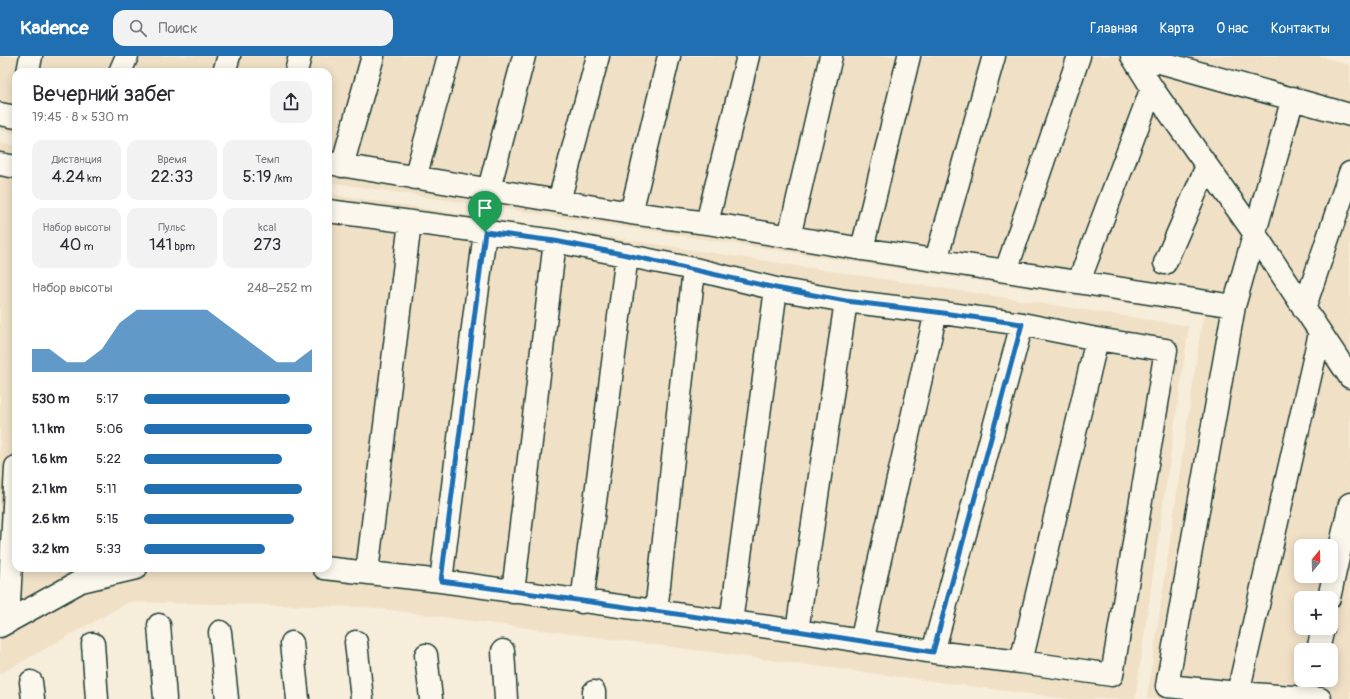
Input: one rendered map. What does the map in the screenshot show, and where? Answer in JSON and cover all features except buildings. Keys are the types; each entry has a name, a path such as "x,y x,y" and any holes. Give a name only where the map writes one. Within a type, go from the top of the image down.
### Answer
{"lane":[{"path":"29,68 31,56"},
{"path":"122,68 127,56"},
{"path":"225,68 229,56"},
{"path":"297,68 300,56"},
{"path":"373,56 335,164 631,213 707,223 862,249 1234,306"},
{"path":"415,178 449,56"},
{"path":"489,189 524,56"},
{"path":"559,201 598,56"},
{"path":"631,213 669,56"},
{"path":"707,223 748,56"},
{"path":"789,237 831,56"},
{"path":"862,249 909,56"},
{"path":"936,260 994,56"},
{"path":"1006,271 1080,56"},
{"path":"1132,56 1152,88 1255,234 1350,377"},
{"path":"1138,56 1350,115"},
{"path":"1078,281 1152,88"},
{"path":"1293,98 1234,306 1167,686 1238,693 1313,692"},
{"path":"0,114 12,116"},
{"path":"0,164 12,166"},
{"path":"1165,262 1207,166"},
{"path":"1304,309 1350,173"},
{"path":"332,212 555,241 694,269 776,288 846,301 1022,324 1097,339 1166,350 1112,675 861,642 797,631 441,581 332,569"},
{"path":"367,572 410,222"},
{"path":"441,581 485,232"},
{"path":"513,592 555,241"},
{"path":"582,602 627,255"},
{"path":"656,612 694,269"},
{"path":"731,622 776,288"},
{"path":"797,631 846,301"},
{"path":"861,642 936,312"},
{"path":"933,652 1022,324"},
{"path":"1238,693 1320,333"},
{"path":"1021,662 1097,339"},
{"path":"1331,591 1350,504"},
{"path":"4,624 12,519"},
{"path":"4,624 81,574 99,572"},
{"path":"159,626 165,699"},
{"path":"220,632 227,699"},
{"path":"356,642 362,699"},
{"path":"292,643 298,699"},
{"path":"93,644 97,699"},
{"path":"503,651 506,699"},
{"path":"426,655 431,699"}],"shaded area":[{"path":"0,56 1319,56 1350,65 1350,699 1147,699 1203,315 332,183 332,68 12,68 12,132 0,130"},
{"path":"0,143 12,145 12,572 332,572 332,195 1189,326 1135,699 1068,699 367,607 129,602 0,674"}],"route":[{"path":"485,232 555,241 694,269 776,288 846,301 1022,324 933,652 797,631 441,581 485,232"}]}
